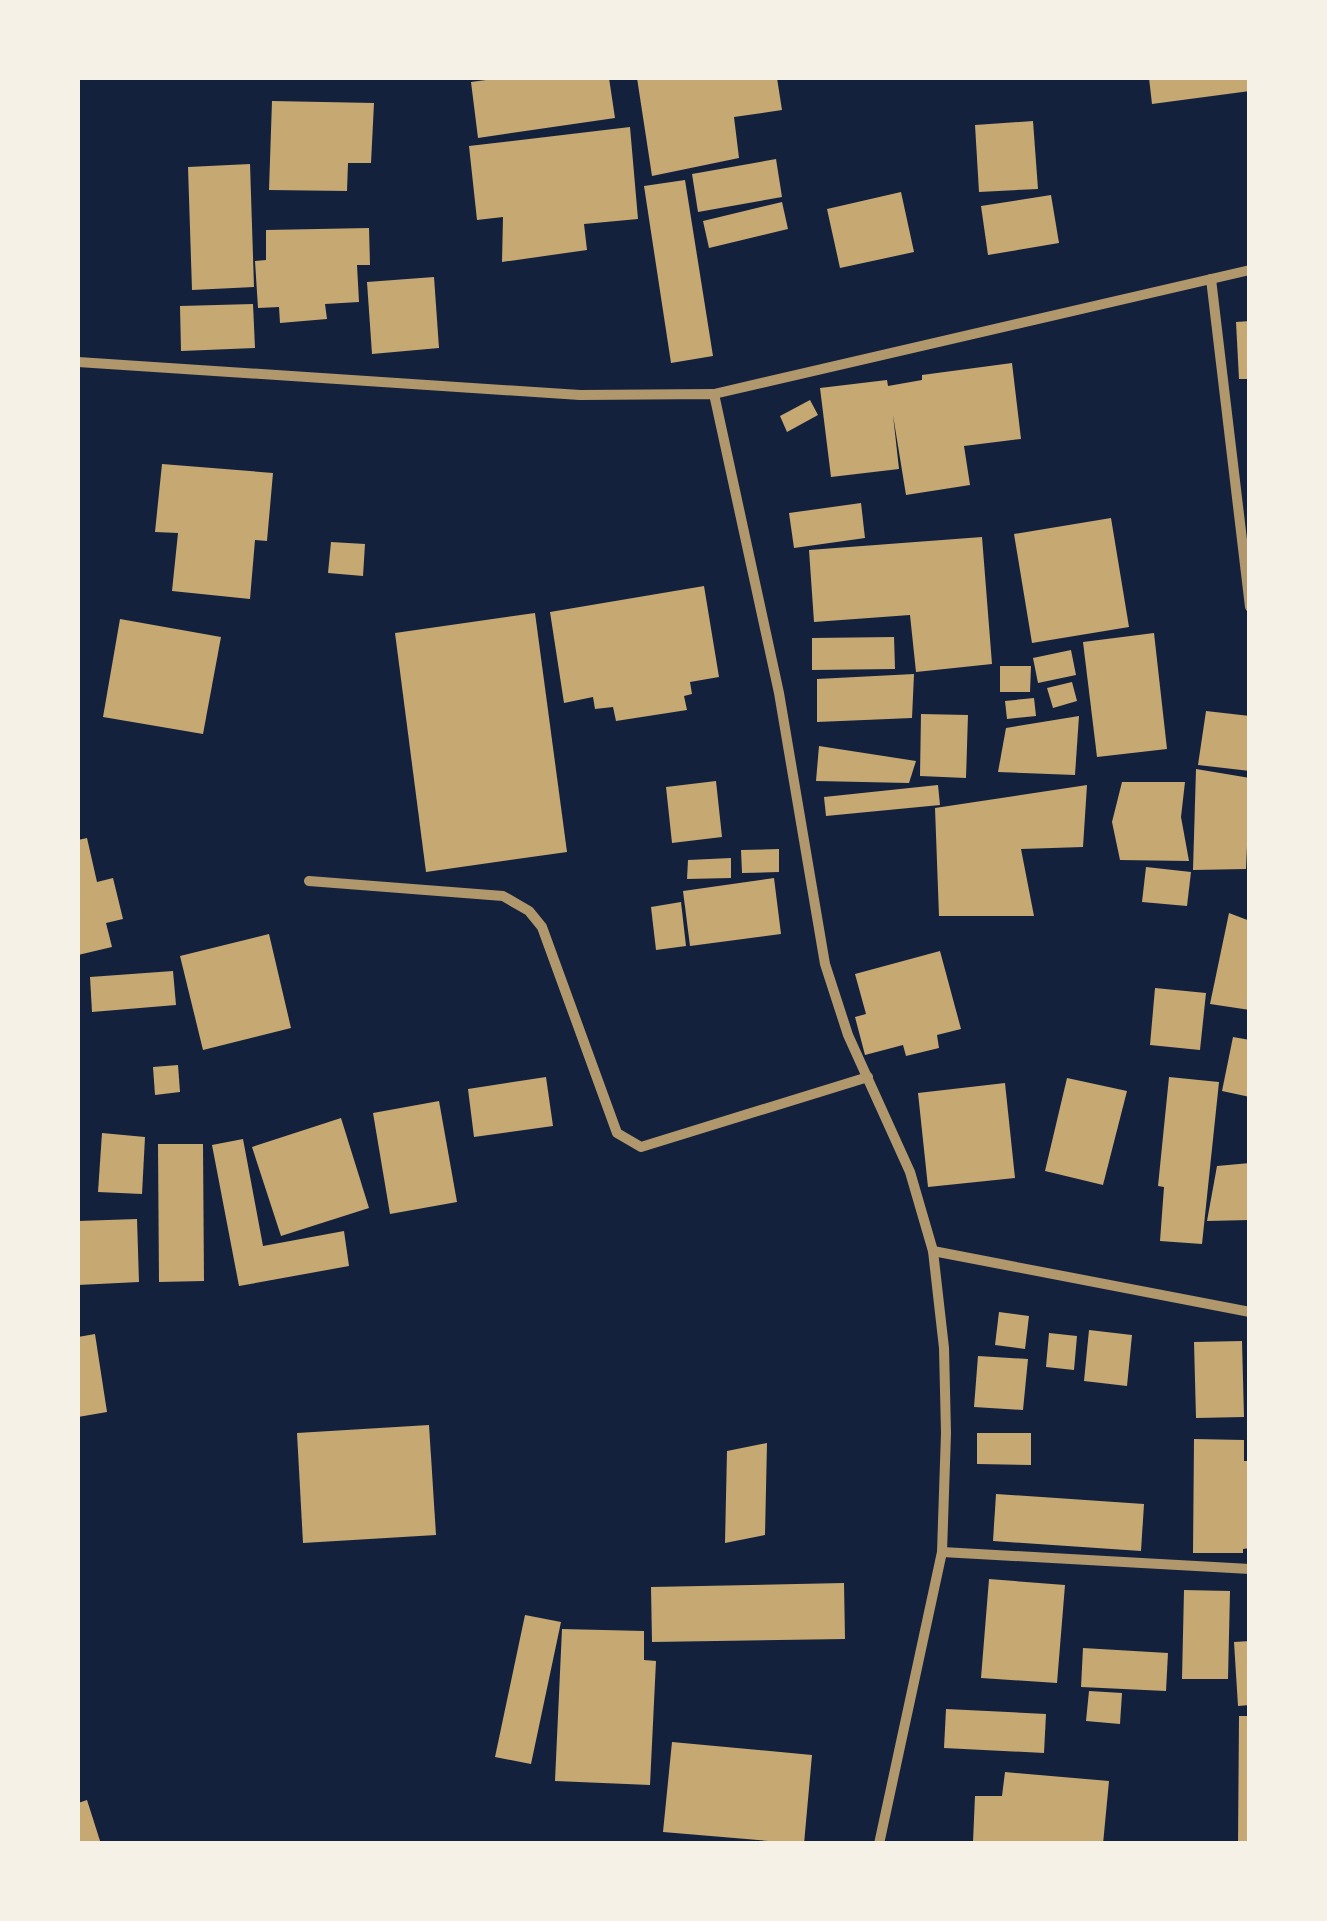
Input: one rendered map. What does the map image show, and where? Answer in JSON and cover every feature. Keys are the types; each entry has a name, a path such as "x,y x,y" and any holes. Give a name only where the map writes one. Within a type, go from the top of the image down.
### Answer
{"street":[{"path":"78,362 580,395 714,394 1250,270"},
{"path":"1211,279 1250,607"},
{"path":"714,394 779,692 824,964 848,1035 910,1172 933,1250 944,1348 942,1552 879,1844"},
{"path":"310,881 504,896 528,911 542,927 617,1133 641,1147 868,1077"},
{"path":"933,1250 1250,1312"},
{"path":"942,1552 1250,1569"}],"building":[{"path":"501,78 609,78 615,118 478,138 471,82"},
{"path":"637,78 777,78 782,110 734,117 739,158 652,176"},
{"path":"1149,78 1250,78 1250,91 1152,104"},
{"path":"272,101 374,103 371,163 348,163 347,191 269,190"},
{"path":"1033,121 1038,189 979,192 975,125"},
{"path":"630,127 638,219 584,224 587,250 502,262 503,217 477,220 469,146"},
{"path":"776,159 782,197 698,212 692,174"},
{"path":"250,164 254,287 192,290 188,167"},
{"path":"685,180 713,356 671,363 644,186"},
{"path":"901,192 914,252 840,268 827,209"},
{"path":"1051,195 1059,243 988,255 981,206"},
{"path":"782,202 788,229 709,248 703,221"},
{"path":"369,228 370,265 357,265 359,302 325,304 327,319 280,323 279,307 258,308 255,261 266,260 266,230"},
{"path":"434,277 439,348 372,354 367,282"},
{"path":"253,304 255,348 181,351 180,306"},
{"path":"1250,321 1250,379 1239,379 1236,322"},
{"path":"1012,363 1021,439 964,446 970,485 906,495 893,415 899,469 831,477 820,388 887,380 888,386 922,380 922,375"},
{"path":"810,400 818,415 787,432 780,416"},
{"path":"162,464 273,473 267,541 255,540 250,599 172,591 178,533 155,532"},
{"path":"861,503 865,538 794,548 789,513"},
{"path":"1111,518 1129,627 1032,643 1014,534"},
{"path":"982,537 992,664 916,672 910,615 814,622 809,550"},
{"path":"331,542 365,544 363,576 328,573"},
{"path":"704,586 719,677 690,682 692,694 684,696 687,710 616,721 613,707 595,709 593,697 564,703 550,612"},
{"path":"535,613 567,852 426,872 395,633"},
{"path":"120,619 221,637 203,734 103,717"},
{"path":"1154,633 1167,749 1097,757 1083,642"},
{"path":"894,637 895,669 812,670 812,638"},
{"path":"1071,650 1076,675 1038,683 1033,658"},
{"path":"1000,666 1031,666 1030,692 1000,692"},
{"path":"914,674 912,718 817,722 817,679"},
{"path":"1072,682 1077,701 1053,708 1047,688"},
{"path":"1034,698 1036,716 1007,719 1005,701"},
{"path":"1206,711 1250,716 1250,771 1198,765"},
{"path":"921,714 968,715 966,778 920,776"},
{"path":"1079,716 1075,775 998,772 1006,728"},
{"path":"819,746 916,761 909,783 816,781"},
{"path":"1196,769 1250,778 1246,869 1193,870"},
{"path":"716,781 722,837 672,843 666,787"},
{"path":"1122,782 1185,782 1181,817 1189,861 1120,860 1112,822"},
{"path":"938,785 940,805 826,816 824,797"},
{"path":"1087,785 1083,847 1021,849 1034,916 939,916 935,808"},
{"path":"87,838 97,882 113,878 123,919 106,923 112,947 78,955 78,840"},
{"path":"779,849 779,872 742,873 741,850"},
{"path":"731,858 731,878 687,879 688,860"},
{"path":"1146,867 1191,872 1187,906 1142,902"},
{"path":"774,878 781,934 690,946 683,891"},
{"path":"681,902 686,946 656,950 651,907"},
{"path":"1229,913 1250,921 1250,1010 1210,1004"},
{"path":"269,934 291,1028 203,1050 180,956"},
{"path":"940,951 961,1029 937,1035 939,1048 906,1056 903,1045 865,1055 855,1017 866,1014 855,974"},
{"path":"173,971 176,1005 92,1012 90,977"},
{"path":"1155,988 1206,993 1200,1050 1150,1045"},
{"path":"1233,1037 1250,1040 1250,1097 1222,1091"},
{"path":"178,1065 180,1092 155,1095 153,1067"},
{"path":"546,1077 553,1126 474,1137 468,1089"},
{"path":"1169,1077 1219,1082 1202,1244 1160,1241 1164,1187 1158,1186"},
{"path":"1067,1078 1127,1091 1103,1185 1045,1171"},
{"path":"1005,1083 1015,1178 928,1187 918,1093"},
{"path":"439,1101 457,1202 390,1214 373,1113"},
{"path":"341,1118 369,1208 281,1236 252,1147"},
{"path":"102,1133 145,1137 142,1194 98,1192"},
{"path":"243,1139 263,1246 344,1231 349,1266 239,1286 212,1145"},
{"path":"158,1144 203,1144 204,1281 159,1282"},
{"path":"1250,1163 1250,1220 1207,1221 1217,1166"},
{"path":"137,1219 139,1282 78,1285 78,1221"},
{"path":"999,1312 1029,1316 1025,1349 995,1345"},
{"path":"1089,1330 1132,1335 1127,1386 1084,1381"},
{"path":"1049,1333 1077,1336 1074,1370 1046,1367"},
{"path":"95,1334 107,1412 78,1417 78,1337"},
{"path":"1242,1341 1244,1417 1196,1418 1194,1342"},
{"path":"978,1356 1028,1359 1023,1410 974,1407"},
{"path":"429,1425 436,1535 303,1543 297,1433"},
{"path":"977,1433 1031,1433 1031,1465 977,1464"},
{"path":"1194,1439 1244,1440 1244,1461 1250,1461 1250,1548 1243,1549 1243,1553 1193,1553"},
{"path":"767,1443 765,1535 725,1543 727,1451"},
{"path":"996,1494 1144,1504 1141,1551 993,1541"},
{"path":"989,1579 1065,1585 1057,1683 981,1678"},
{"path":"844,1583 845,1639 652,1642 651,1587"},
{"path":"1184,1590 1230,1591 1228,1679 1182,1679"},
{"path":"525,1615 561,1622 531,1764 495,1757"},
{"path":"562,1629 644,1631 644,1660 656,1661 650,1785 555,1781"},
{"path":"1250,1641 1250,1705 1238,1706 1234,1642"},
{"path":"1083,1648 1168,1653 1166,1691 1081,1687"},
{"path":"1089,1691 1122,1693 1120,1724 1086,1721"},
{"path":"946,1709 1046,1714 1044,1753 944,1748"},
{"path":"1239,1716 1250,1716 1250,1844 1238,1844"},
{"path":"672,1742 812,1755 804,1844 663,1832"},
{"path":"1005,1772 1109,1781 1103,1844 973,1842 975,1796 1002,1796"},
{"path":"87,1800 101,1844 78,1844 78,1803"}]}
